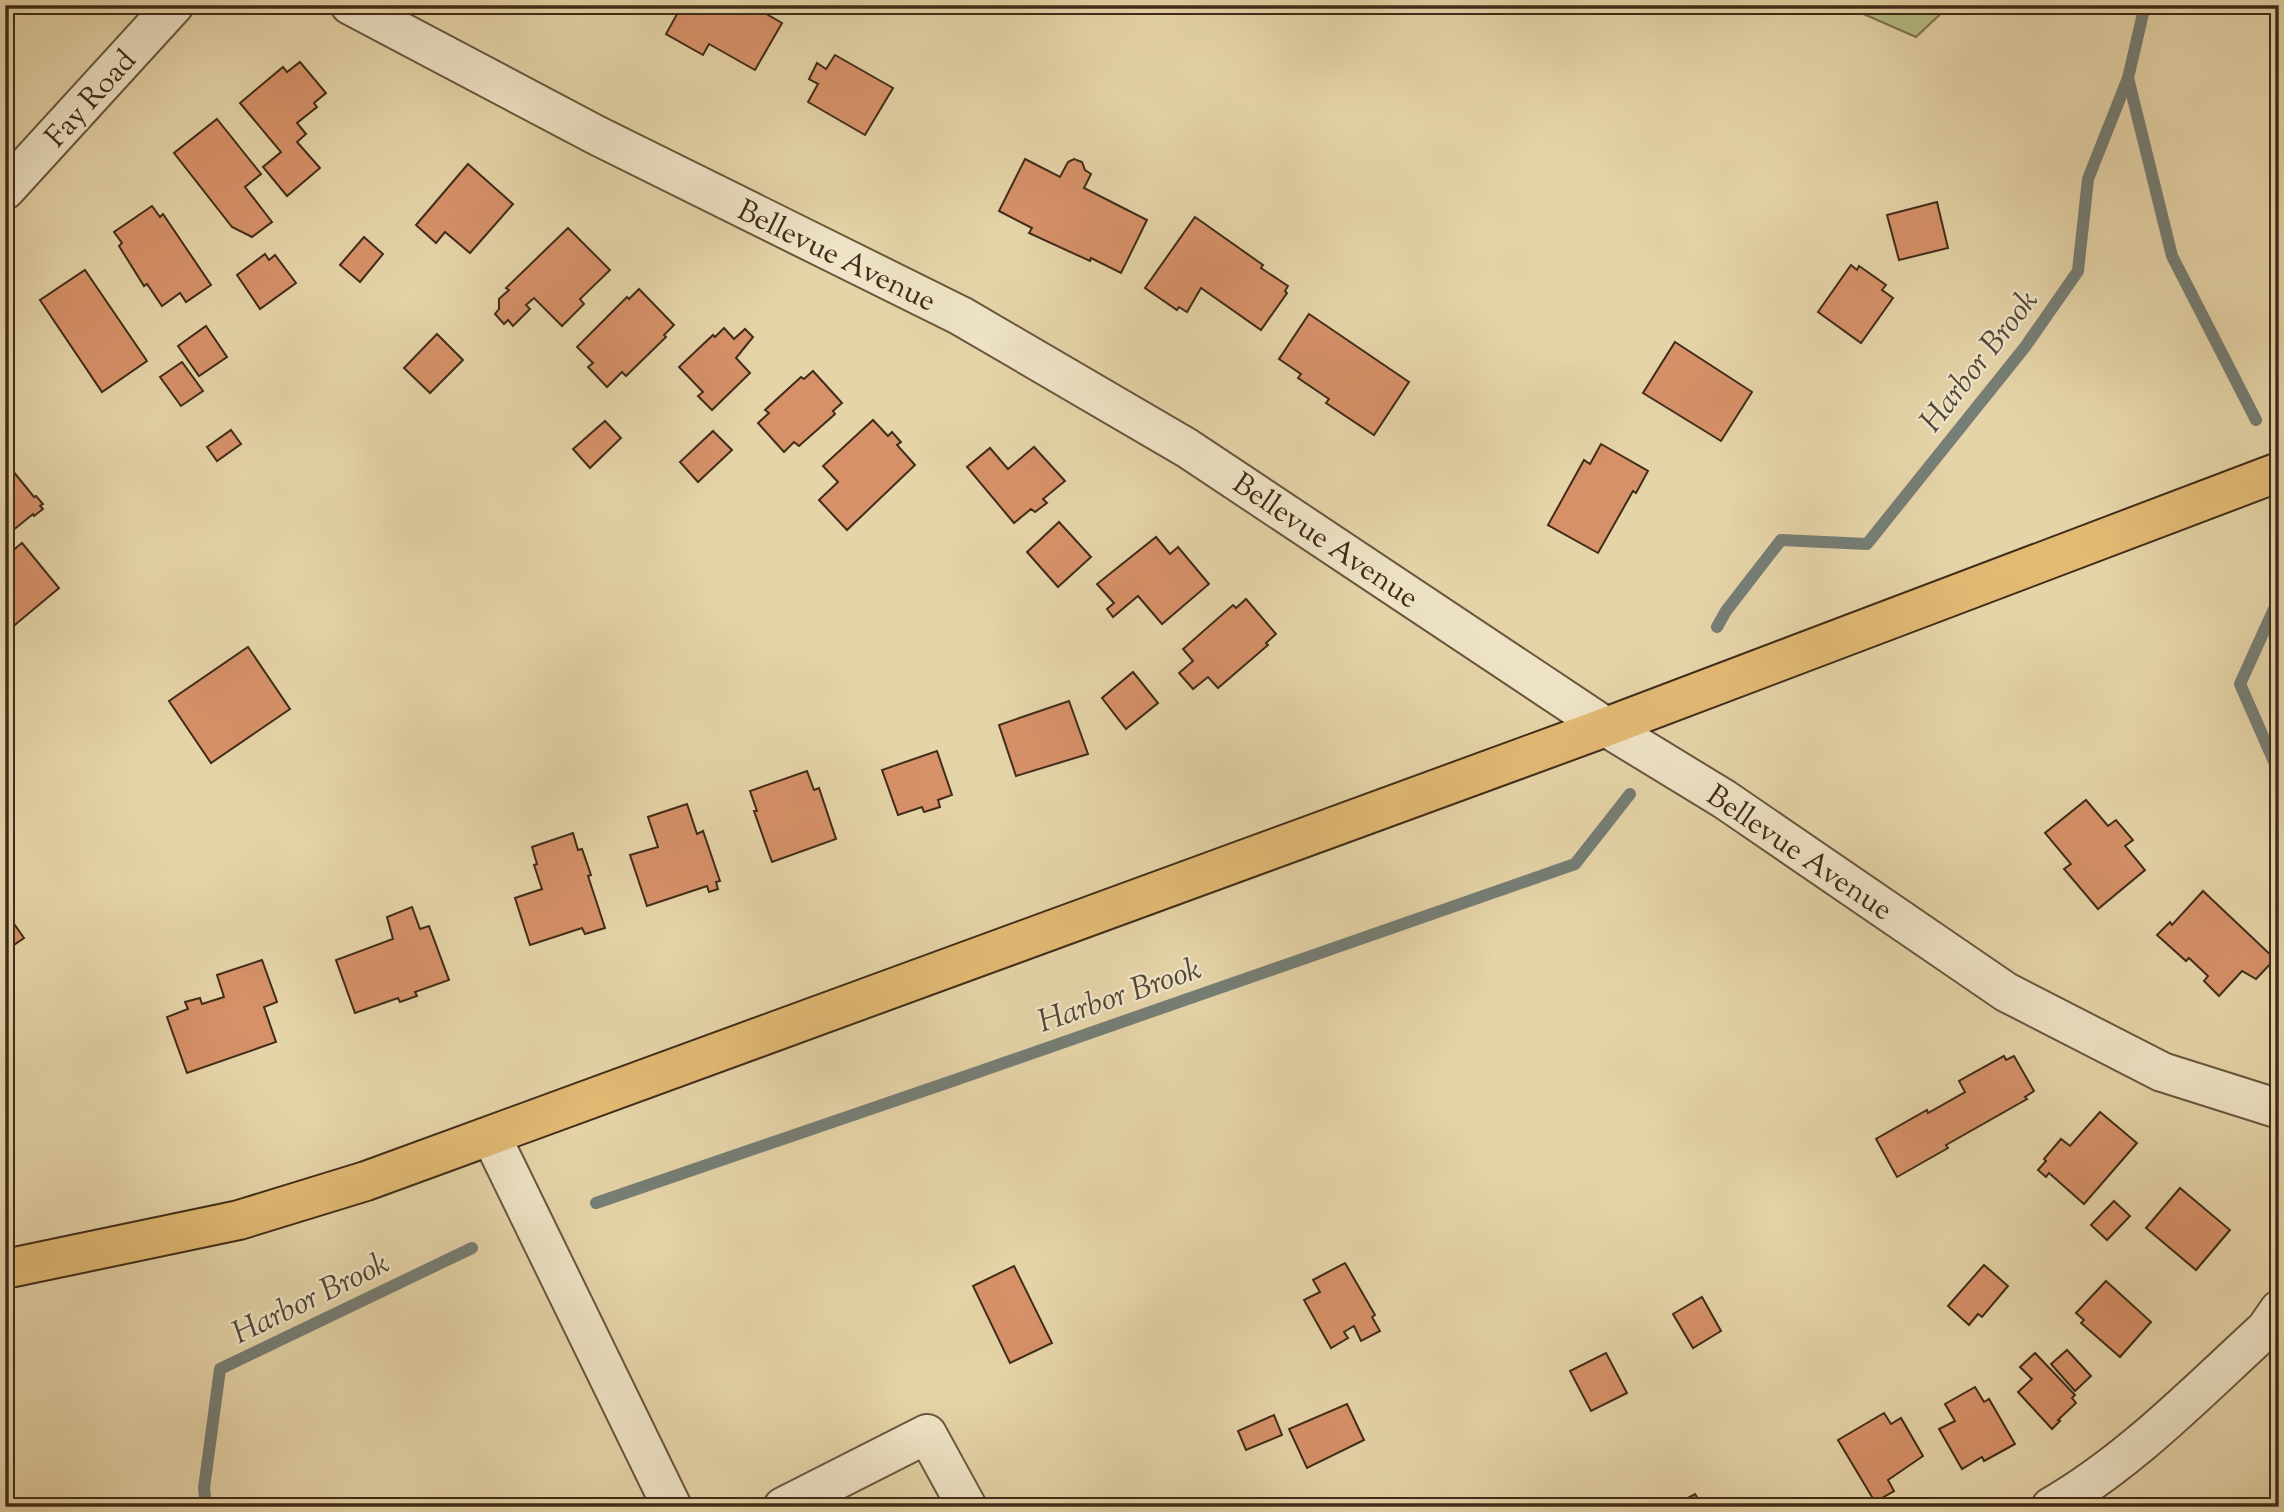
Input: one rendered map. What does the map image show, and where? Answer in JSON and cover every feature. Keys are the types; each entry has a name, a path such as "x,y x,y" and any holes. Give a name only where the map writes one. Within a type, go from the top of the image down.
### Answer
{"main road":[{"path":"5,1269 239,1220 366,1181 1606,727 2279,472"}],"street":[{"name":"Fay Road","path":"5,190 174,5"},
{"name":"Bellevue Avenue","path":"350,5 596,135 961,316 1187,447 1606,727 1724,799 2006,992 2162,1072 2279,1109"},
{"path":"491,1136 672,1507"},
{"path":"2051,1507 2078,1491 2140,1443 2266,1329 2279,1310"},
{"path":"783,1507 927,1434 967,1507"}],"green space":[{"path":"1843,5 1950,5 1916,37"}],"building":[{"path":"682,5 751,5 782,23 755,70 709,44 703,55 666,34"},
{"path":"873,5 894,5 889,14"},
{"path":"835,55 893,88 865,135 808,102 818,84 809,79 817,63 826,69"},
{"path":"300,62 326,93 314,103 317,107 297,123 306,134 297,142 320,168 287,196 263,167 281,152 240,103 283,67 287,72"},
{"path":"217,119 261,174 245,187 272,222 252,237 232,227 174,153"},
{"path":"1025,159 1060,177 1068,162 1074,159 1082,162 1085,170 1091,174 1084,188 1147,220 1121,273 1029,233 1032,228 999,211"},
{"path":"468,164 513,204 470,253 445,232 436,243 416,225"},
{"path":"1937,202 1948,248 1899,260 1887,215"},
{"path":"152,206 160,217 163,214 211,285 186,302 180,293 162,306 147,284 144,286 119,246 122,243 114,232"},
{"path":"1195,217 1288,286 1285,291 1287,293 1261,330 1201,288 1187,312 1179,307 1177,310 1145,288"},
{"path":"568,228 610,270 580,299 584,304 562,326 534,298 526,305 530,309 513,326 508,320 504,324 495,314 499,309 499,299 509,290 506,288"},
{"path":"364,237 383,254 360,282 340,265"},
{"path":"265,254 269,260 275,255 296,283 260,309 237,275"},
{"path":"1851,265 1857,270 1859,266 1886,285 1882,290 1893,298 1861,343 1818,312"},
{"path":"85,270 147,361 102,392 40,300"},
{"path":"639,289 674,325 664,335 666,337 626,376 622,372 607,387 588,367 593,363 577,347 627,297 629,299"},
{"path":"1309,314 1409,382 1374,435 1326,403 1329,399 1298,378 1301,374 1279,359"},
{"path":"206,326 227,357 199,376 178,346"},
{"path":"724,328 734,339 745,329 753,337 736,358 750,373 712,410 698,396 703,392 679,367"},
{"path":"437,334 463,360 430,393 404,368"},
{"path":"1675,342 1752,392 1721,441 1643,393"},
{"path":"182,362 203,391 181,406 160,377"},
{"path":"813,371 842,403 833,411 835,414 799,446 794,442 784,452 758,423 769,413 765,410 801,377 804,379"},
{"path":"873,420 888,436 892,432 901,442 897,445 915,465 847,530 819,500 838,482 823,466"},
{"path":"605,421 621,438 590,468 573,449"},
{"path":"231,430 241,444 217,461 207,447"},
{"path":"713,431 732,450 698,482 680,462"},
{"path":"1601,444 1648,471 1636,493 1633,491 1598,553 1548,525 1584,460 1590,464"},
{"path":"1034,447 1065,481 1043,499 1047,503 1035,512 1031,509 1014,523 967,467 990,448 1008,469"},
{"path":"8,465 43,504 40,506 43,509 6,536 5,467"},
{"path":"1059,522 1091,557 1058,587 1027,552"},
{"path":"1156,537 1170,554 1178,547 1209,584 1162,624 1138,596 1113,617 1107,609 1114,603 1097,584"},
{"path":"22,543 59,588 10,629 5,624 5,557"},
{"path":"1246,599 1276,634 1266,643 1268,645 1218,688 1208,677 1193,689 1179,673 1193,661 1183,649 1233,605 1236,608"},
{"path":"248,647 290,709 211,763 169,701"},
{"path":"1133,672 1158,703 1126,729 1102,698"},
{"path":"1069,701 1088,754 1016,776 999,725"},
{"path":"937,751 952,795 938,800 940,807 924,812 922,807 898,815 882,770"},
{"path":"807,771 814,790 819,788 836,839 772,862 750,791"},
{"path":"2086,800 2108,826 2116,820 2133,840 2125,846 2145,870 2098,909 2064,869 2071,864 2045,833"},
{"path":"687,804 697,834 703,831 720,881 716,882 718,889 709,892 707,886 647,906 630,855 658,847 648,817"},
{"path":"573,833 578,850 582,849 591,875 588,876 605,928 585,934 582,928 530,945 515,898 542,889 534,865 537,864 532,847"},
{"path":"2203,891 2275,959 2256,979 2242,971 2219,996 2204,981 2208,976 2189,958 2186,961 2157,935 2170,922 2172,925"},
{"path":"412,907 420,929 429,926 449,980 415,992 417,996 400,1002 398,998 355,1013 336,960 393,939 387,917"},
{"path":"5,911 24,938 5,951"},
{"path":"262,960 277,1002 264,1007 276,1042 187,1073 167,1017 188,1009 185,1002 200,998 202,1004 224,997 217,975"},
{"path":"2004,1056 2006,1060 2014,1056 2034,1091 2025,1097 2027,1099 1946,1145 1948,1148 1897,1177 1876,1139 1965,1092 1959,1081"},
{"path":"2100,1112 2137,1143 2084,1204 2049,1173 2046,1177 2038,1170 2061,1139 2070,1146"},
{"path":"2180,1188 2230,1230 2196,1270 2146,1228"},
{"path":"2114,1201 2130,1216 2107,1240 2091,1225"},
{"path":"1345,1263 1375,1315 1372,1317 1380,1331 1361,1341 1354,1326 1344,1332 1348,1338 1331,1348 1304,1300 1320,1292 1313,1280"},
{"path":"1984,1265 2008,1286 1982,1317 1978,1314 1969,1325 1948,1306"},
{"path":"1014,1266 1052,1343 1010,1363 973,1286"},
{"path":"2106,1281 2151,1322 2120,1357 2081,1323 2084,1320 2076,1313"},
{"path":"1702,1297 1721,1331 1693,1348 1673,1314"},
{"path":"2067,1350 2091,1376 2075,1391 2051,1364"},
{"path":"1606,1353 1627,1393 1591,1411 1570,1371"},
{"path":"2035,1353 2075,1395 2072,1398 2076,1403 2052,1429 2018,1392 2032,1379 2020,1367"},
{"path":"1975,1387 1984,1402 1989,1399 2015,1444 1984,1461 1982,1457 1962,1469 1939,1429 1955,1421 1945,1404"},
{"path":"1347,1404 1364,1440 1307,1468 1289,1429"},
{"path":"1884,1413 1891,1424 1901,1418 1923,1456 1888,1480 1894,1491 1875,1502 1838,1440"},
{"path":"1274,1415 1282,1435 1246,1450 1238,1431"},
{"path":"1695,1494 1700,1502 1707,1499 1710,1505 1717,1501 1720,1507 1676,1507 1675,1505"}],"waterway":[{"name":"Harbor Brook","path":"1717,627 1726,611 1781,540 1867,544 2025,347 2078,271 2088,179 2128,78 2145,5"},
{"path":"2128,78 2172,256 2256,420"},
{"path":"2279,598 2240,684 2279,773"},
{"name":"Harbor Brook","path":"596,1203 1575,864 1630,794"},
{"name":"Harbor Brook","path":"206,1507 204,1488 220,1369 472,1248"}]}
